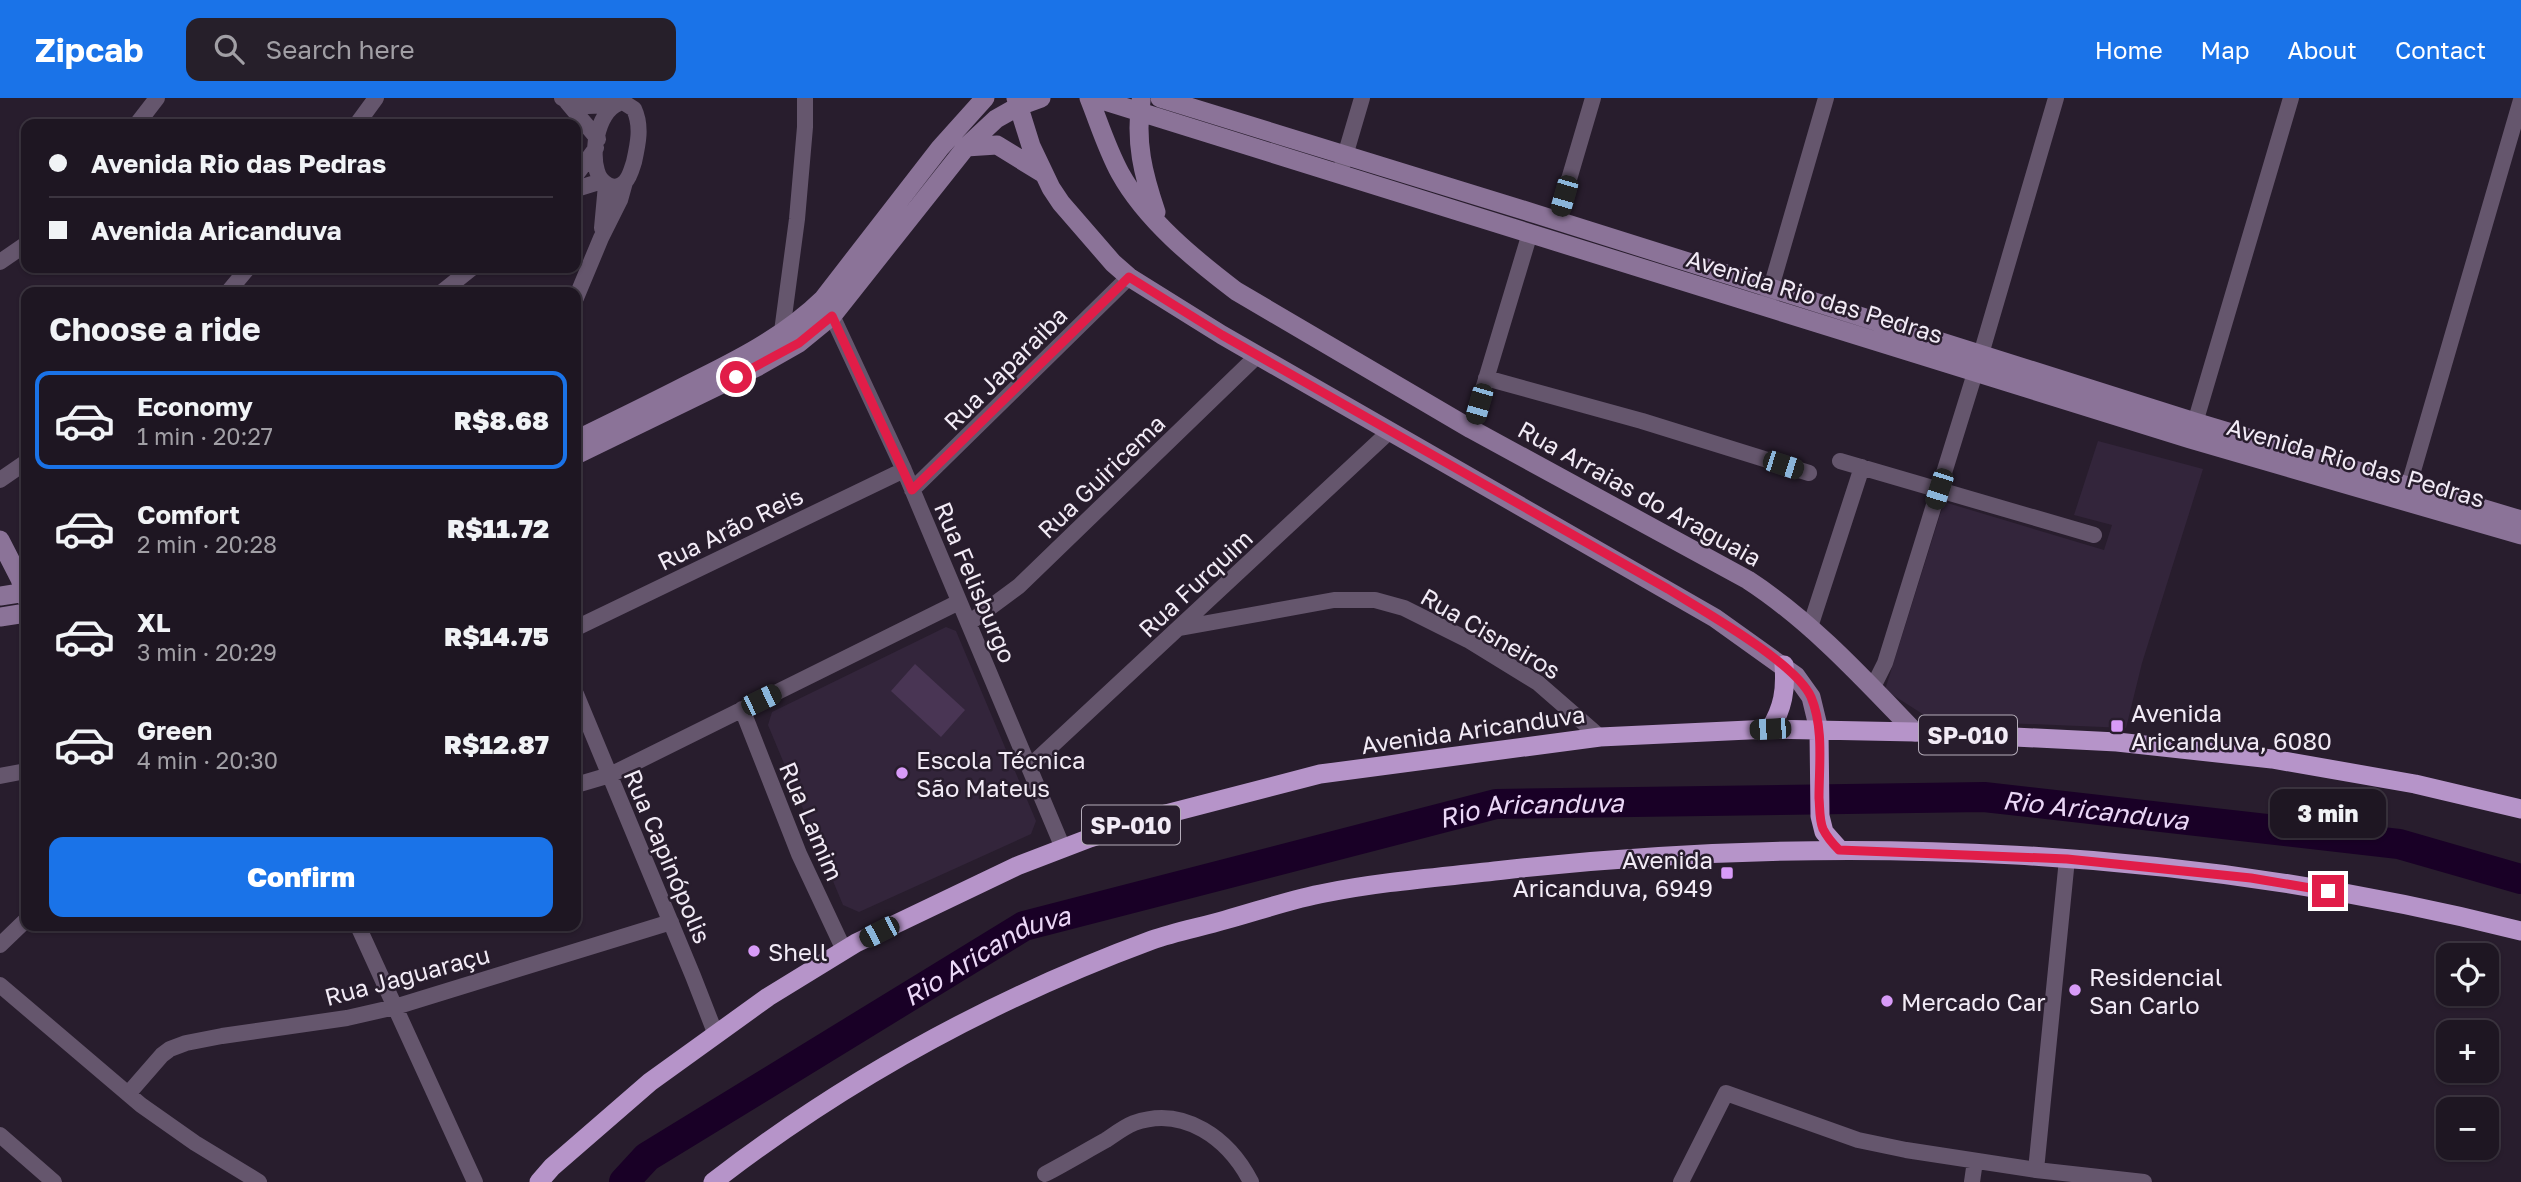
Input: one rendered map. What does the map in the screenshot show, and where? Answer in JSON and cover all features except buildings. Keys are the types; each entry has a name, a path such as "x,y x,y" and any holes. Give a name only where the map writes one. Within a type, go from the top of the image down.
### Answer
{"highway":[{"path":"1770,729 1779,715 1784,697 1784,665"},
{"name":"Avenida Aricanduva","path":"539,1182 650,1082 768,997 844,950 950,897 1063,848 1162,815 1320,774 1600,737 1770,729 1915,732 2117,742 2272,759 2415,784 2521,809"},
{"path":"1819,730 1820,816 1824,832 1839,850"},
{"path":"713,1182 769,1139 894,1062 1012,998 1155,939 1325,893 1445,876 1596,860 1734,852 1839,850 2067,859 2251,878 2431,908 2521,931"}],"main road":[{"path":"828,307 940,148 985,98"},
{"path":"581,438 730,364 782,344 799,343 966,147 1018,102 1041,98"},
{"name":"Rua Arraias do Araguaia","path":"1089,98 1121,175 1159,223 1207,270 1236,291 1471,429 1748,579 1779,600 1810,627 1915,732"},
{"name":"Avenida Rio das Pedras","path":"1095,98 1140,104 1342,164 1557,220 1768,297"},
{"name":"Avenida Rio das Pedras","path":"1160,98 1530,233 1768,297 2192,430 2406,493 2521,520"},
{"path":"1018,102 1031,146 1061,203 1113,263 1129,277 1188,315 1715,618 1796,676 1811,696 1819,730"},
{"path":"1140,104 1142,169 1159,223"},
{"path":"966,147 997,145 1044,174"},
{"path":"581,452 782,344"},
{"name":"Avenida Rio das Pedras","path":"2406,493 2521,535"},
{"path":"0,540 21,584"},
{"path":"0,596 21,594"},
{"path":"1,614 21,613"}],"street":[{"path":"142,119 157,98"},
{"path":"361,119 376,98"},
{"path":"581,287 620,200 636,151 638,117 643,98"},
{"path":"782,344 806,127 805,98"},
{"path":"1342,164 1362,98"},
{"path":"1557,220 1593,98"},
{"path":"1768,297 1826,98"},
{"path":"1872,690 1885,663 1978,363 2056,98"},
{"path":"2192,430 2291,98"},
{"path":"563,99 588,106 620,102 629,104 638,117"},
{"path":"563,99 578,119"},
{"path":"2406,493 2521,100"},
{"path":"601,237 604,183 596,169 597,143 602,121 620,102"},
{"path":"581,122 597,143"},
{"path":"581,167 597,143"},
{"path":"581,188 604,183 618,186 625,182"},
{"path":"1471,429 1530,233"},
{"path":"0,262 21,247"},
{"path":"232,287 244,273"},
{"path":"448,287 466,273"},
{"name":"Rua Japaraiba","path":"912,490 1129,277"},
{"name":"Rua Felisburgo","path":"828,307 904,470 1063,848"},
{"name":"Rua Guiricema","path":"968,623 1019,586 1258,355"},
{"path":"1486,378 1642,421 1809,473"},
{"name":"Rua Furquim","path":"1030,766 1390,431"},
{"path":"1840,461 2094,535"},
{"path":"0,480 21,465"},
{"path":"1810,627 1862,467"},
{"name":"Rua Arão Reis","path":"581,626 904,470"},
{"name":"Rua Cisneiros","path":"1180,628 1334,600 1375,600 1404,608 1492,654 1538,683 1600,737"},
{"path":"581,784 610,775 959,602"},
{"name":"Rua Capinópolis","path":"581,706 716,1035"},
{"name":"Rua Lamim","path":"742,709 799,854 844,950"},
{"path":"0,776 21,772"},
{"path":"2036,1170 2067,859"},
{"name":"Rua Jaguaraçu","path":"128,1094 162,1055 186,1043 347,1018 395,1007 671,922"},
{"path":"0,944 21,925"},
{"path":"360,931 475,1182"},
{"path":"0,985 128,1094 195,1143 259,1182"},
{"path":"1681,1182 1726,1093 1858,1140 2036,1170 2144,1182"},
{"path":"1045,1174 1134,1123 1180,1119 1214,1135 1243,1167 1251,1182"},
{"path":"0,1135 54,1182"},
{"path":"1972,1182 1975,1161"}],"shaded area":[{"path":"2098,441 2203,469 2142,663 2126,728 1932,720 1885,690 1944,502 2104,550 2112,525 2074,515"},
{"name":"Escola Técnica São Mateus","path":"946,627 956,631 1036,821 1031,834 859,912 843,905 768,725 772,712"},
{"path":"915,664 965,710 941,737 891,691"}],"waterway":[{"name":"Rio Aricanduva","path":"624,1182 647,1157 1024,926 1496,804 1984,797 2399,844 2521,879"}],"place":[{"name":"Avenida Aricanduva, 6080","path":"2117,726"},
{"name":"Escola Técnica São Mateus","path":"902,773"},
{"name":"Avenida Aricanduva, 6949","path":"1727,873"},
{"name":"Shell","path":"754,951"},
{"name":"Residencial San Carlo","path":"2075,990"},
{"name":"Mercado Car","path":"1887,1001"}],"route":[{"path":"736,377 799,343 832,316 912,490 1129,277 1222,335 1668,589 1784,665 1811,696 1819,730 1821,825 1827,837 1839,850 2067,859 2251,878 2328,891"}]}
